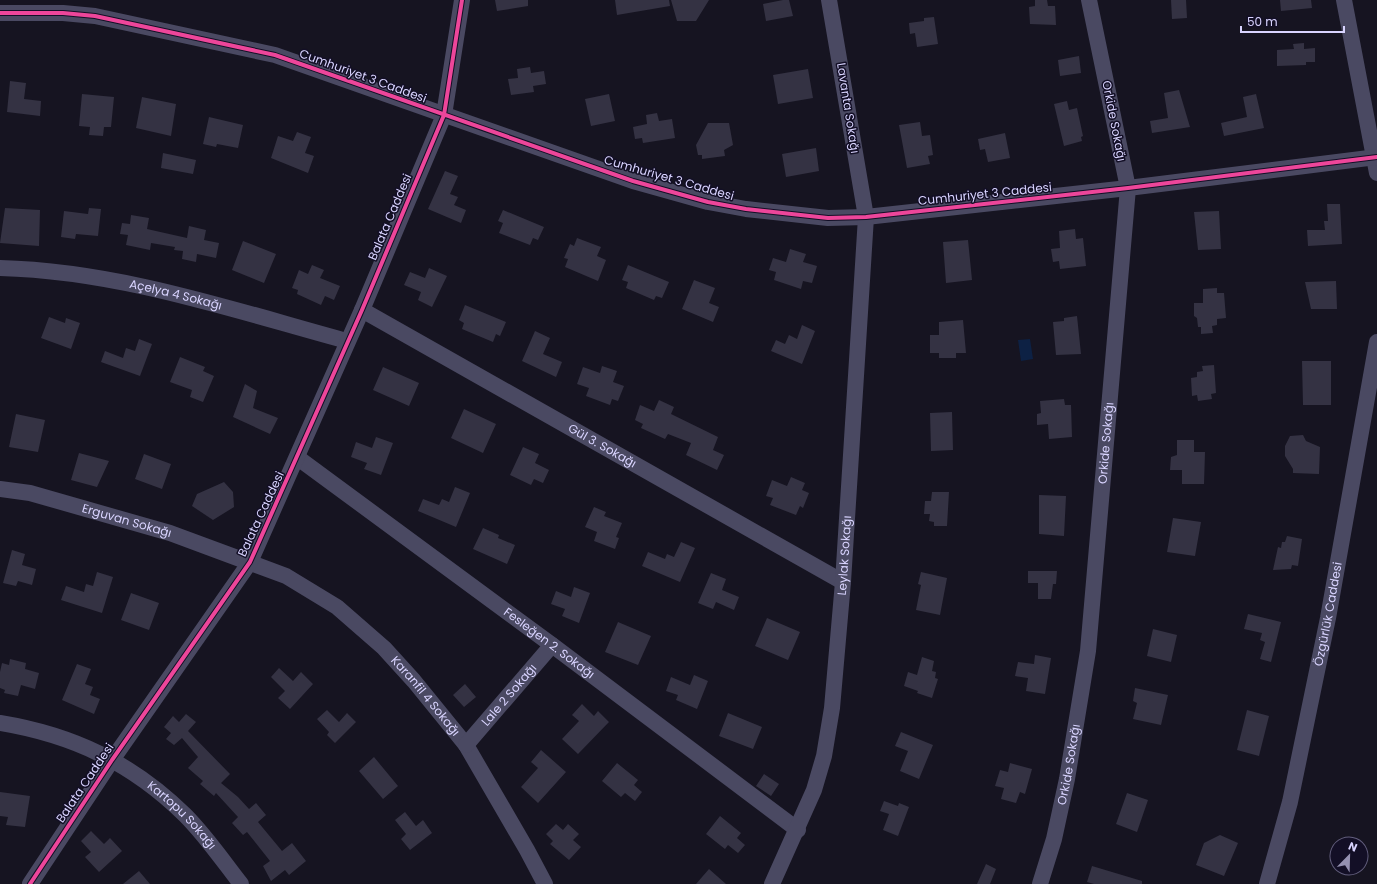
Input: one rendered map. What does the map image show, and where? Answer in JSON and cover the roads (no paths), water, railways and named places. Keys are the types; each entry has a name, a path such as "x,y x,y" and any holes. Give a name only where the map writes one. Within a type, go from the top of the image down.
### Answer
{"street":[{"name":"Balata Caddesi","path":"30,884 112,760 250,562 298,458 444,116 462,0"},
{"name":"Lavanta Sokağı","path":"829,0 866,217"},
{"name":"Orkide Sokağı","path":"1040,884 1054,839 1067,779 1088,651 1128,188 1090,0"},
{"path":"1344,0 1376,163"},
{"name":"Cumhuriyet 3 Caddesi","path":"0,13 63,13 95,16 275,55 444,116 633,181 708,202 746,210 820,218 866,217 1128,188 1376,163"},
{"name":"Leylak Sokağı","path":"772,884 798,830 814,790 824,756 832,708 843,582 866,217"},
{"name":"Açelya 4 Sokağı","path":"0,268 30,269 112,279 347,341"},
{"name":"Gül 3. Sokağı","path":"362,310 843,582"},
{"name":"Özgürlük Caddesi","path":"1267,884 1290,802 1327,626 1377,342"},
{"name":"Fesleğen 2. Sokağı","path":"298,458 552,644 798,830"},
{"name":"Erguvan Sokağı","path":"0,489 30,493 170,533 250,562"},
{"name":"Karanfil 4 Sokağı","path":"250,562 286,576 315,592 352,620 384,648 414,681 466,745 545,884"},
{"name":"Lale 2 Sokağı","path":"466,745 552,644"},
{"name":"Kartopu Sokağı","path":"0,723 29,728 58,736 112,760 161,794 185,815 206,839 240,884"}],"water":[{"path":"1030,339 1033,359 1021,361 1018,340"}]}
